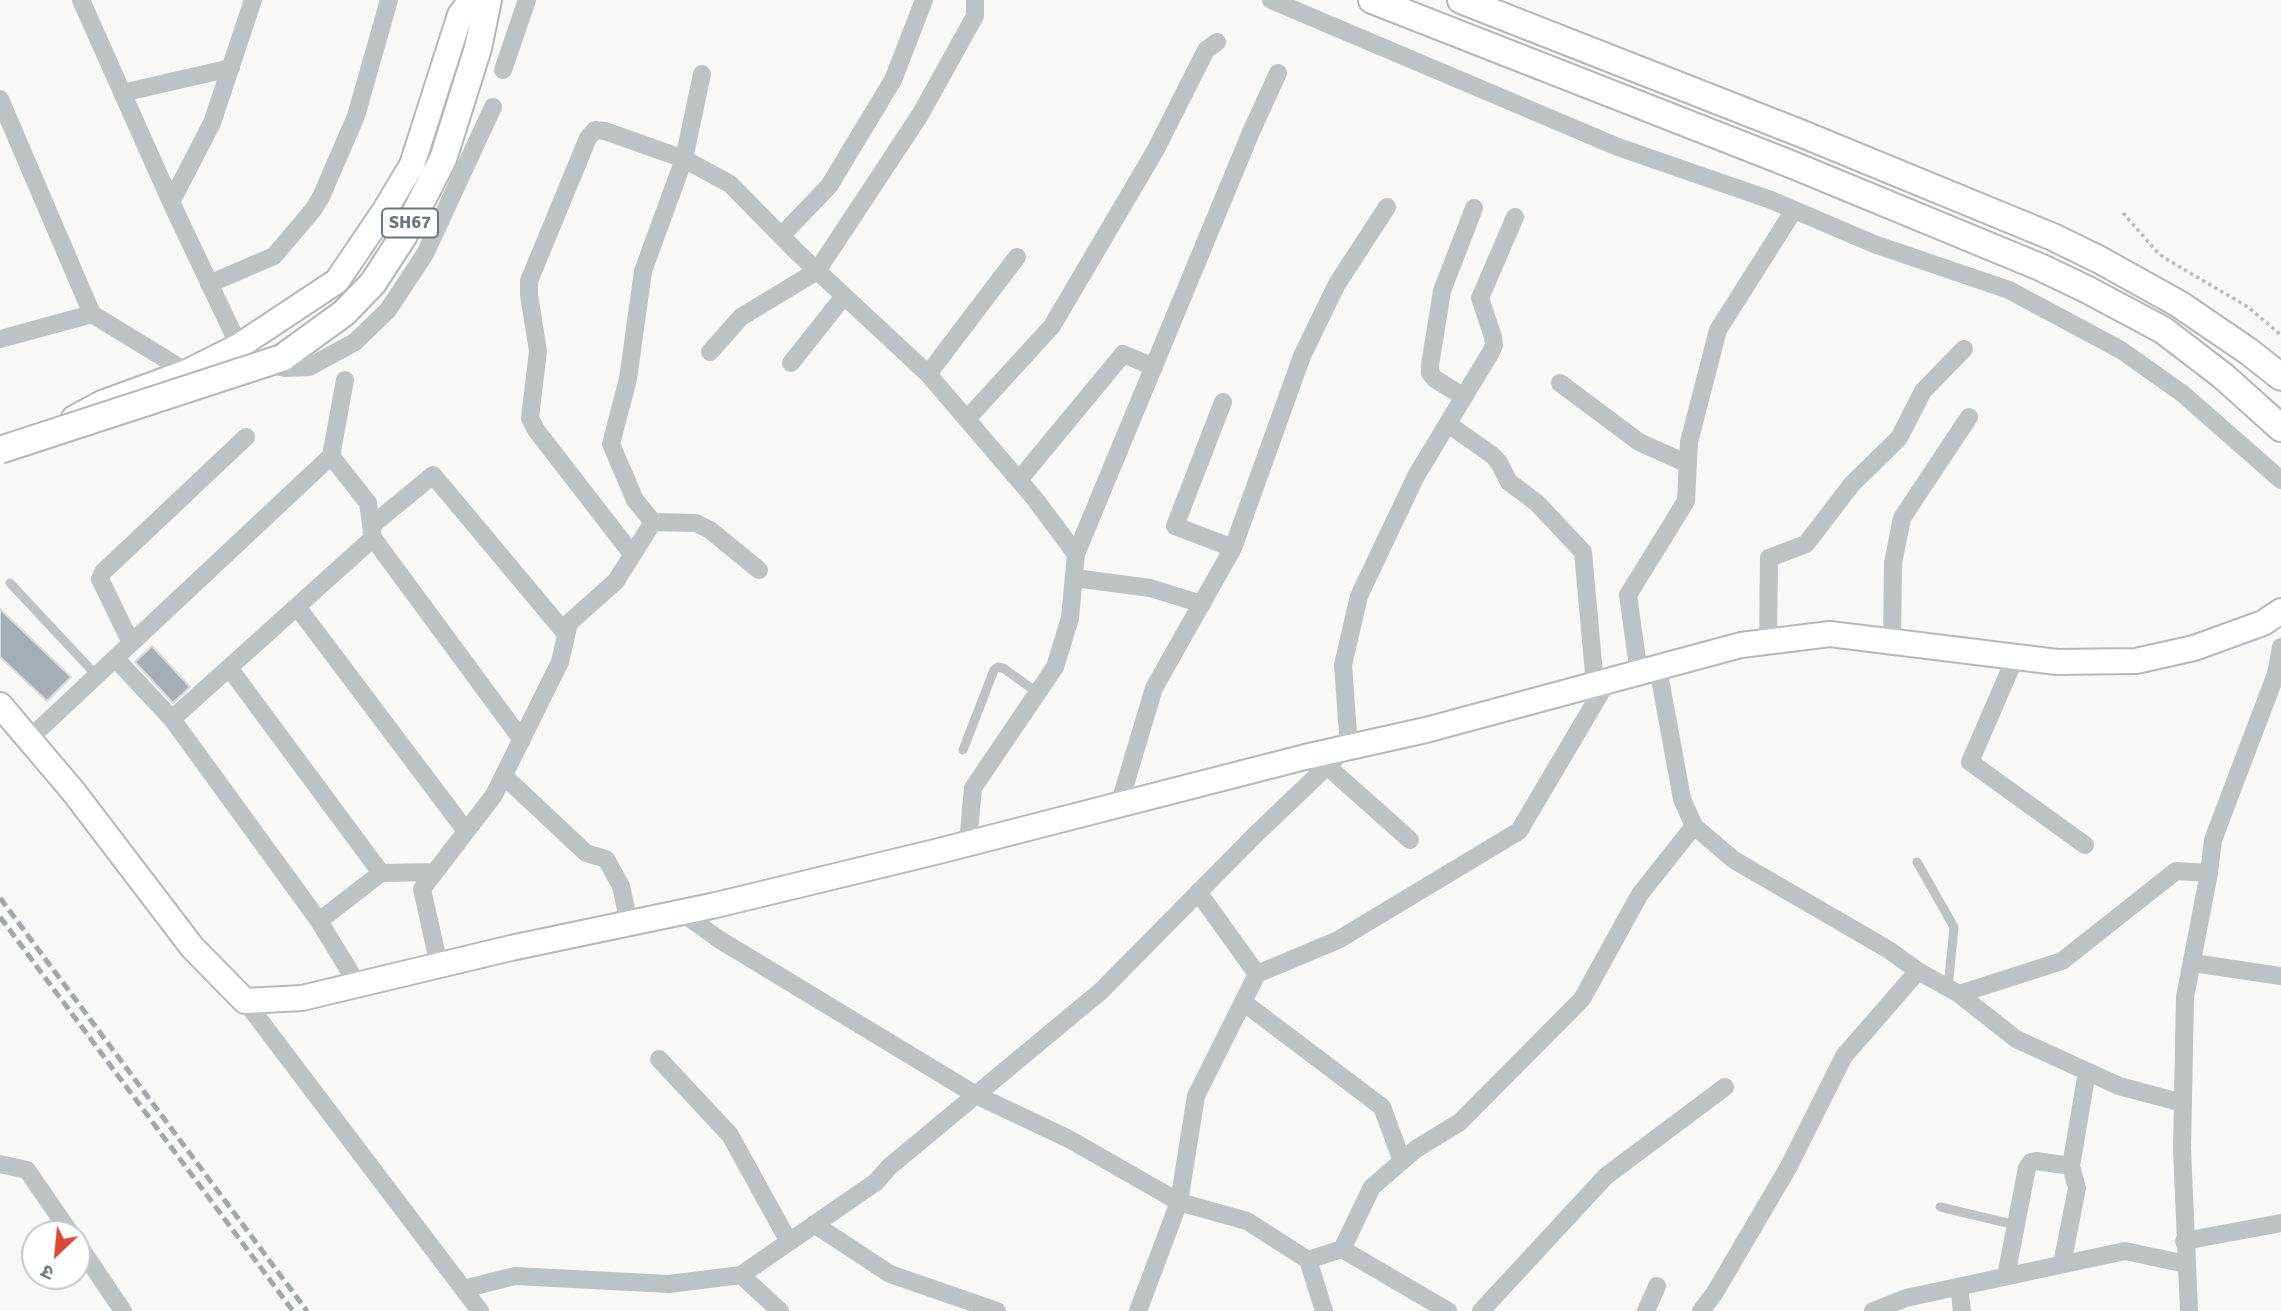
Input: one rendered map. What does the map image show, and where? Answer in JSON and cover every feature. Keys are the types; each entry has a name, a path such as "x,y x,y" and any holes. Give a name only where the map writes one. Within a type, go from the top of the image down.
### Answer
{"main road":[{"path":"0,458 102,403 187,372 239,346 337,281 412,166 460,15 471,0"},
{"name":"SH67","path":"0,450 282,358 344,313 373,283 404,235 443,159 478,48 488,0"},
{"path":"1372,0 1788,163 2040,267 2163,330 2223,376 2281,428"},
{"path":"1461,0 1800,133 2053,237 2179,304 2281,377"},
{"path":"0,705 73,791 192,947 245,1001 302,999 968,843 1347,747 1426,730 1741,645 1830,634 2057,662 2136,661 2194,648 2263,623 2281,611"}],"street":[{"path":"81,0 239,346 255,359 284,368 309,367 355,342 388,310 425,254 493,107"},
{"path":"171,202 212,123 253,0"},
{"path":"209,284 274,256 313,210 356,116 389,0"},
{"path":"503,70 527,0"},
{"path":"781,236 829,186 898,72 924,0"},
{"path":"710,352 741,317 817,271 920,116 975,16 975,0"},
{"path":"1271,0 1618,148 1794,209 1886,249 1995,284 2113,345 2183,394 2281,480"},
{"path":"967,419 1052,326 1154,151 1206,50 1217,42"},
{"path":"122,93 231,68"},
{"path":"968,843 973,788 1055,667 1070,618 1076,554 1278,73"},
{"path":"702,74 684,159 643,271 628,379 611,444 635,500 653,522 696,523 710,530 759,570"},
{"path":"0,99 92,314 187,372"},
{"path":"632,554 536,430 530,418 538,351 529,281 588,138 595,130 605,131 684,159 730,184 817,271 928,374 1019,480 1076,554"},
{"path":"1119,805 1154,688 1233,548 1302,356 1337,284 1387,207"},
{"path":"1464,397 1435,379 1430,373 1430,365 1442,290 1474,208"},
{"path":"1794,209 1718,330 1689,442 1686,501 1628,595 1682,799 1694,826 1734,860 1954,991 2016,1039 2119,1086 2183,1103"},
{"path":"463,1289 515,1276 669,1284 741,1275 876,1182 889,1167 1101,990 1347,747 1343,665 1359,596 1416,476 1494,345 1480,298 1514,217"},
{"path":"928,374 1017,257"},
{"path":"792,363 844,296"},
{"path":"0,339 92,314"},
{"path":"1768,642 1769,558 1806,544 1852,484 1899,438 1923,391 1964,349"},
{"path":"1019,480 1123,354 1154,367"},
{"path":"29,739 331,456 345,380"},
{"path":"1560,383 1639,442 1688,464"},
{"path":"1223,402 1175,526 1233,548"},
{"path":"1892,643 1893,563 1902,518 1969,417"},
{"path":"1138,1311 1179,1202 1196,1096 1257,974 1338,940 1519,831 1601,684 1583,552 1537,503 1505,478 1498,461 1492,455 1448,424"},
{"path":"131,643 100,579 103,572 246,438"},
{"path":"331,456 368,503 372,532 522,740"},
{"path":"172,719 298,608 372,532 433,475 566,634"},
{"path":"439,965 422,888 494,795 560,662 569,623 616,581 653,522"},
{"path":"1075,578 1150,588 1202,604"},
{"path":"298,608 466,831"},
{"path":"2189,1311 2184,1241 2185,997 2213,840 2276,674 2281,647"},
{"path":"115,658 172,719 318,921 358,985"},
{"path":"2015,658 1970,762 2085,845"},
{"path":"230,669 381,873"},
{"path":"1327,766 1410,840"},
{"path":"504,776 586,853 606,859 621,886 629,923"},
{"path":"1308,1260 1342,1249 1372,1187 1416,1149 1460,1122 1582,999 1640,894 1694,826"},
{"path":"1954,991 2062,961 2176,871 2209,873"},
{"path":"318,921 381,873 435,872"},
{"path":"1198,892 1257,974"},
{"path":"681,912 720,940 976,1095 1069,1139 1179,1202 1247,1221 1308,1260 1324,1311"},
{"path":"2193,963 2281,976"},
{"path":"1701,1311 1714,1294 1788,1168 1844,1056 1918,971"},
{"path":"245,1001 480,1311"},
{"path":"1243,1002 1382,1107 1402,1161"},
{"path":"659,1059 730,1135 789,1242"},
{"path":"2062,1264 2077,1188 2071,1167 2087,1072"},
{"path":"1481,1311 1606,1176 1725,1087"},
{"path":"2006,1276 2027,1168 2031,1162 2036,1161 2071,1167"},
{"path":"0,1164 27,1170 61,1220"},
{"path":"2184,1241 2281,1223"},
{"path":"814,1224 890,1274 998,1311"},
{"path":"1342,1249 1448,1311"},
{"path":"1873,1311 1906,1298 2125,1251 2186,1264"},
{"path":"91,1263 124,1311"},
{"path":"741,1275 780,1311"},
{"path":"1646,1311 1657,1286"},
{"path":"1959,1287 1962,1311"}],"lane":[{"path":"10,583 97,676"},
{"path":"963,750 994,670 1003,668 1038,693"},
{"path":"1917,862 1954,928 1954,991"},
{"path":"1940,1208 2016,1225"}],"path":[{"path":"2123,214 2168,260 2248,307 2281,335"}],"building":[{"path":"0,609 71,677 47,701 0,657"},
{"path":"152,646 190,687 173,703 135,662"}],"railway":[{"path":"0,898 307,1311"},
{"path":"0,917 293,1311"}]}
